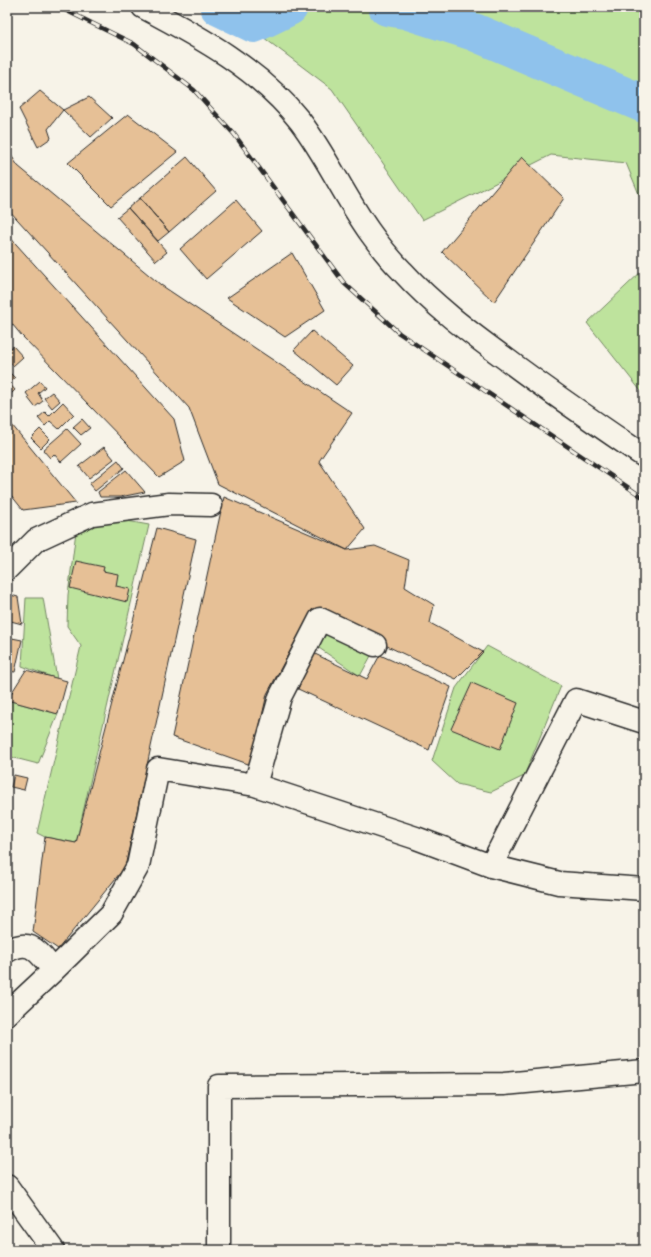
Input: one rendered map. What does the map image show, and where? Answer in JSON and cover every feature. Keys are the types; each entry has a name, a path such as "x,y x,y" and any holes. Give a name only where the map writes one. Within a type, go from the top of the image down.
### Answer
{"street":[{"path":"143,7 187,30 223,52 256,76 279,98 318,146 369,231 401,270 430,300 469,332 549,391 644,456"},
{"path":"7,569 36,540 92,514 169,504 211,505"},
{"path":"256,786 280,697 320,619 375,645"},
{"path":"491,866 576,700 644,722"},
{"path":"7,1014 111,914 138,866 158,769 256,786 416,838 491,866 558,884 644,889"},
{"path":"7,951 20,945 30,946 54,970"},
{"path":"219,1250 219,1086 504,1084 644,1071"},
{"path":"7,1186 53,1250"}],"green space":[{"path":"223,7 642,7 644,9 644,206 626,163 551,155 422,220 332,89"},
{"path":"644,269 644,395 587,323"},
{"path":"116,519 149,525 76,843 45,837 37,833 81,646 67,626 68,595 76,531"},
{"path":"26,598 43,598 57,679 22,666"},
{"path":"328,633 372,654 360,676 316,646"},
{"path":"487,646 561,686 524,776 491,792 457,784 432,761 456,688"},
{"path":"7,700 58,714 38,764 7,756"}],"building":[{"path":"40,91 63,110 48,129 51,138 38,147 19,109"},
{"path":"89,97 112,118 91,137 63,110"},
{"path":"128,114 177,152 111,206 68,163"},
{"path":"7,149 18,166 161,285 352,413 319,461 365,529 347,550 218,484 189,408 7,208"},
{"path":"187,157 216,191 169,232 140,198"},
{"path":"522,157 564,198 494,302 442,252"},
{"path":"140,198 169,232 158,241 128,208"},
{"path":"236,200 262,231 206,279 180,249"},
{"path":"128,208 167,252 156,261 117,217"},
{"path":"7,234 174,419 185,461 159,477 22,336 7,318"},
{"path":"292,253 325,310 285,337 227,298"},
{"path":"312,331 353,366 336,385 294,350"},
{"path":"13,346 23,357 13,366 7,359 7,351"},
{"path":"7,370 15,378 9,383 15,390 8,397"},
{"path":"40,381 45,387 38,393 43,401 35,407 26,393"},
{"path":"52,392 60,401 52,408 44,398"},
{"path":"63,402 74,414 59,429 50,421 45,426 38,418 45,412 49,416"},
{"path":"7,419 76,503 23,510 7,490"},
{"path":"82,419 90,428 81,435 73,427"},
{"path":"40,429 50,439 41,448 31,438"},
{"path":"67,429 81,444 61,462 54,454 50,458 43,450"},
{"path":"104,447 114,459 89,478 79,466"},
{"path":"118,460 124,468 95,491 89,484"},
{"path":"126,470 145,492 120,497 100,497 98,492"},
{"path":"224,497 347,550 375,546 409,560 405,587 434,605 430,623 483,652 456,679 312,610 267,694 251,765 172,737"},
{"path":"157,528 196,539 125,867 58,949 33,932 45,837 76,843"},
{"path":"76,561 104,567 103,571 118,574 116,586 130,589 127,602 70,588"},
{"path":"7,594 18,597 22,624 7,620"},
{"path":"7,637 22,640 15,672 7,671"},
{"path":"313,653 367,679 380,655 451,687 429,750 298,689"},
{"path":"26,670 67,681 58,714 7,700"},
{"path":"472,683 518,703 500,749 451,729"},
{"path":"14,775 27,778 24,790 11,787"}],"waterway":[{"path":"219,7 254,24 289,7"},
{"path":"387,7 405,10 474,32 644,104"}],"railway":[{"path":"59,7 134,44 194,90 234,134 344,283 399,333 644,498"}]}
